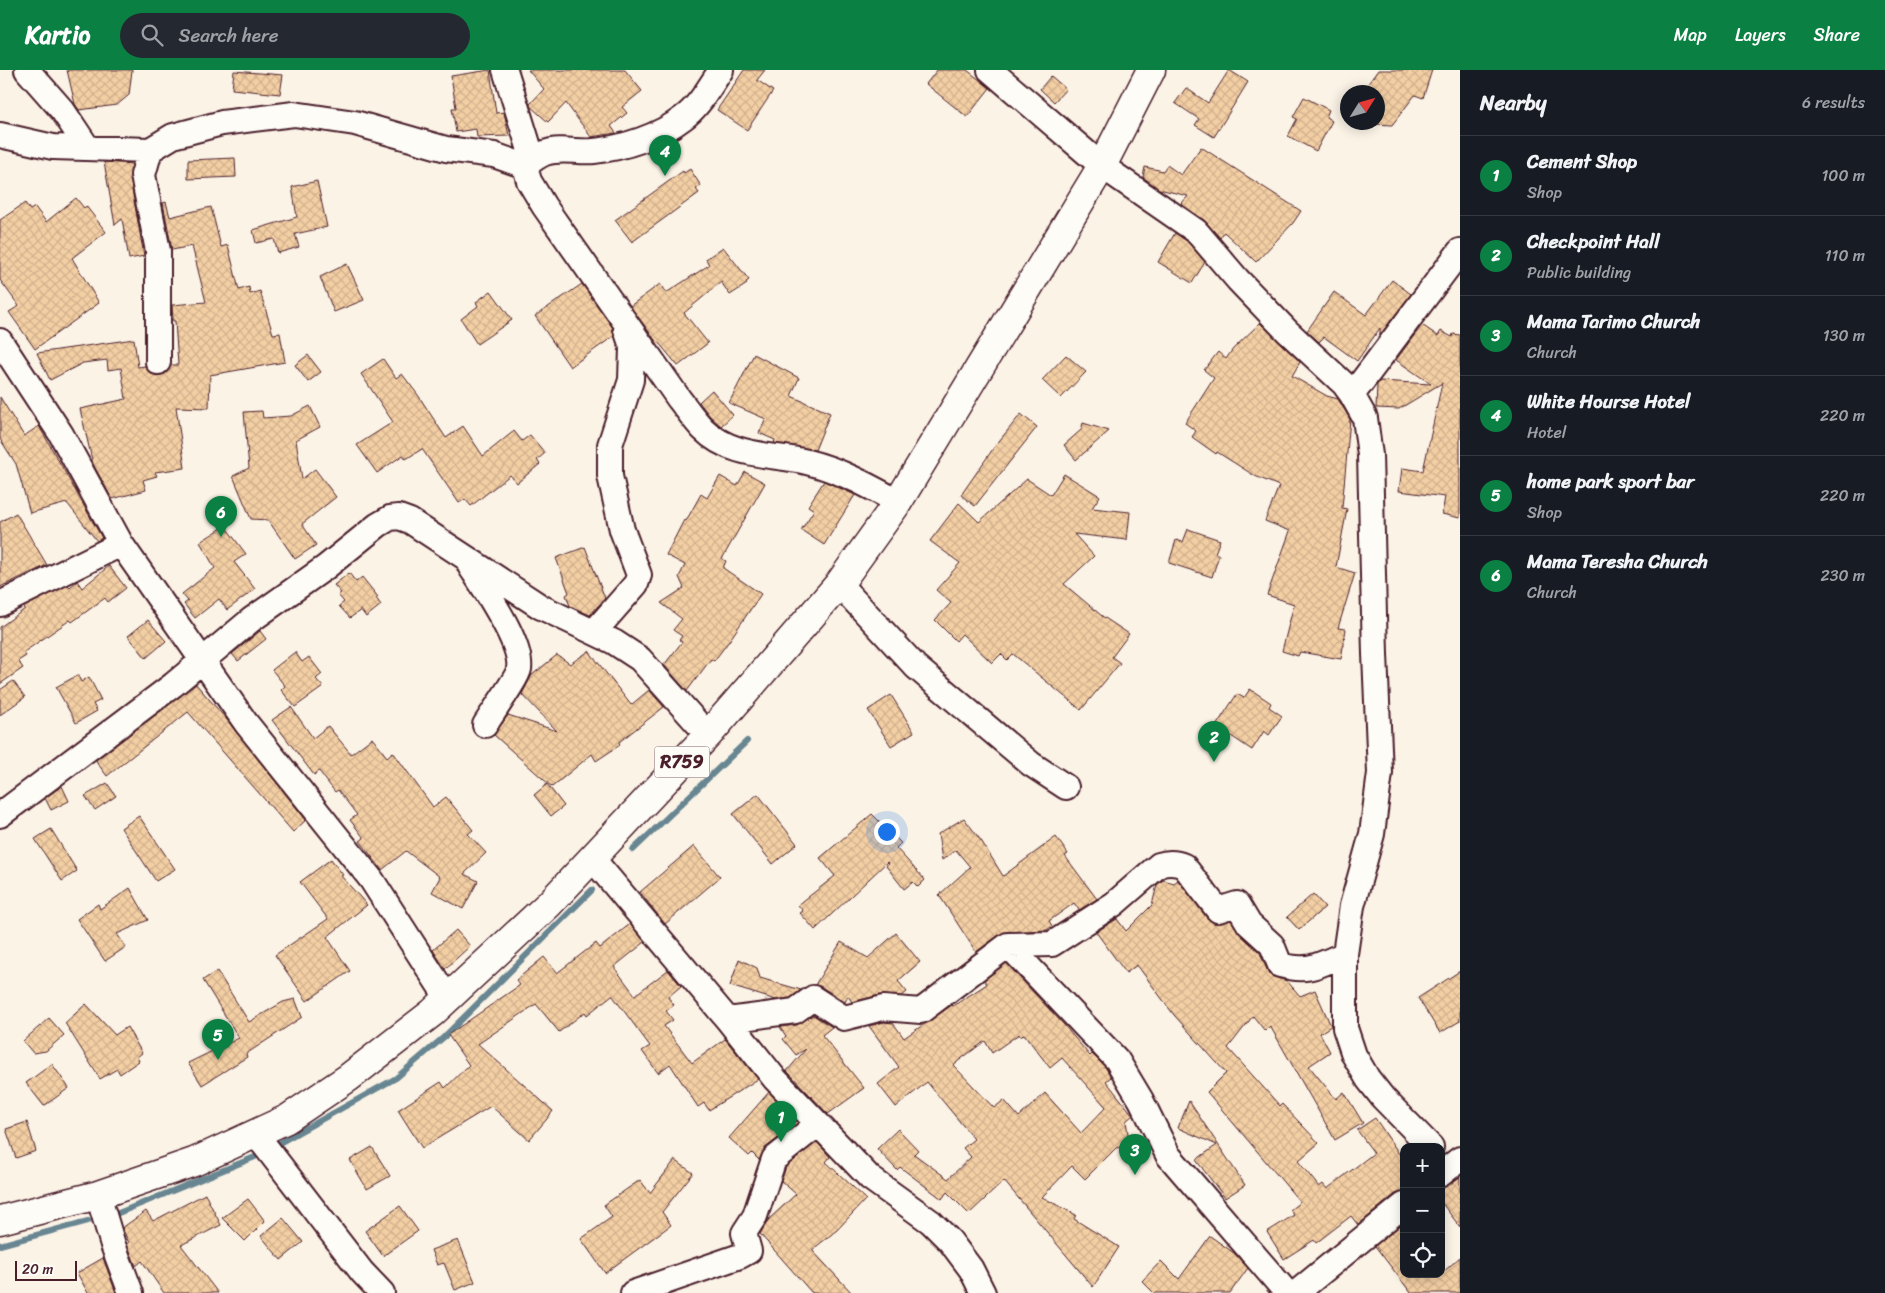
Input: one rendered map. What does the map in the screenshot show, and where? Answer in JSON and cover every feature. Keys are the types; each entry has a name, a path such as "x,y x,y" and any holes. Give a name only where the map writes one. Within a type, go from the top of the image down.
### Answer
{"main road":[{"name":"R759","path":"0,1220 98,1195 194,1162 287,1119 348,1078 432,1013 549,904 708,735 839,584 898,502 1102,166 1151,70"}],"street":[{"path":"27,70 63,110 87,147"},
{"path":"504,70 529,163 529,181 544,206 679,399 703,429 721,443 741,451 808,462 851,477 898,502"},
{"path":"0,135 54,147 150,150 173,136 222,123 294,114 355,123 446,149 494,155 529,163 545,153 558,151 593,152 623,147 666,128 684,118 701,100 721,70"},
{"path":"990,70 1102,166 1196,231 1238,280 1287,331 1344,384 1366,418 1370,455 1380,773 1372,834 1352,906 1345,954 1345,1028 1354,1056 1368,1079 1383,1098 1427,1143"},
{"path":"150,150 142,175 158,251 158,362"},
{"path":"1352,394 1460,251"},
{"path":"594,632 636,584 639,575 622,530 610,476 610,445 631,380 632,347 621,315"},
{"path":"0,341 61,434 121,544 246,723 372,879 448,999"},
{"path":"0,814 173,686 251,620 326,567 378,525 390,518 399,517 410,521 541,607 614,642 640,659 708,735"},
{"path":"0,604 121,544"},
{"path":"464,557 495,606 518,653 519,670 486,725"},
{"path":"839,584 916,667 1031,764 1066,787"},
{"path":"592,858 775,1079 870,1178 932,1222 971,1268 983,1293"},
{"path":"728,1020 796,1011 813,998 844,1018 883,1008 921,1011 1008,945 1052,944 1114,904 1159,864 1176,863 1184,866 1218,910 1237,904 1249,924 1272,945 1280,965 1296,970 1312,968 1345,954"},
{"path":"1008,945 1117,1060 1141,1100 1168,1155 1287,1293"},
{"path":"633,1293 740,1256 749,1251 744,1233 755,1216 774,1159 818,1124"},
{"path":"255,1133 362,1272 382,1293"},
{"path":"1445,1156 1460,1158"},
{"path":"1445,1171 1460,1158"},
{"path":"98,1195 113,1245 131,1293"},
{"path":"1296,1293 1400,1208"}],"building":[{"path":"67,70 132,70 129,95 117,105 79,110 75,104"},
{"path":"490,70 496,113 504,112 509,136 477,137 476,129 456,132 452,108 456,108 451,76"},
{"path":"528,70 625,70 642,91 622,107 627,113 611,126 616,133 591,137 566,103 548,122 530,106 544,89"},
{"path":"744,70 765,70 757,80 773,91 747,130 717,110"},
{"path":"937,70 967,70 990,88 967,117 926,84"},
{"path":"1229,70 1248,82 1214,137 1195,125 1199,119 1175,103 1186,88 1208,103"},
{"path":"1378,70 1432,70 1423,98 1415,95 1392,125 1385,125 1385,85 1367,85"},
{"path":"234,71 283,75 280,94 232,89"},
{"path":"1051,76 1066,89 1054,102 1040,89"},
{"path":"1304,97 1329,110 1326,117 1332,121 1316,151 1288,136 1297,119 1293,117"},
{"path":"1201,147 1301,211 1293,223 1256,262 1224,232 1220,238 1204,220 1181,204 1188,196 1159,189 1143,177 1145,167 1163,171 1167,165 1181,175"},
{"path":"235,158 236,177 188,179 188,160"},
{"path":"104,162 132,164 130,178 144,256 129,259 122,219 115,225"},
{"path":"690,169 701,186 696,189 699,193 632,242 615,220 683,171 684,173"},
{"path":"317,181 327,227 295,234 299,247 278,253 274,239 256,243 253,230 297,217 292,187"},
{"path":"76,198 84,208 86,206 106,232 72,258 99,303 35,349 9,312 19,306 0,280 0,220 25,203 30,210 35,207 46,222"},
{"path":"166,202 170,217 211,207 221,247 228,245 239,290 249,287 250,294 260,291 273,334 280,333 285,362 210,375 209,408 176,407 185,468 155,472 157,476 143,480 146,490 112,499 93,464 80,409 126,399 121,368 108,370 107,360 83,363 50,380 37,353 134,339 138,367 145,366 151,374 158,376 165,374 171,365 178,365 172,305 206,302 192,246 172,250 163,203"},
{"path":"1175,233 1187,241 1205,262 1192,283 1158,262"},
{"path":"723,247 749,280 746,282 747,284 730,295 721,282 684,313 708,343 678,366 658,344 630,306 660,284 666,293 709,265 706,259"},
{"path":"347,264 364,300 334,312 320,277"},
{"path":"1392,280 1411,294 1380,335 1380,328 1357,361 1324,337 1319,342 1307,331 1334,292 1366,315"},
{"path":"582,284 613,328 614,336 570,367 535,316"},
{"path":"491,291 512,320 477,344 461,319 478,306 476,302"},
{"path":"1260,323 1300,362 1292,376 1327,396 1338,399 1350,419 1342,508 1347,509 1336,567 1355,573 1338,628 1346,629 1341,659 1300,652 1298,656 1282,651 1294,604 1267,595 1290,531 1265,521 1279,486 1255,476 1217,452 1216,454 1192,437 1196,431 1185,423 1214,378 1204,370 1218,352 1226,359 1233,349"},
{"path":"1422,325 1438,336 1441,331 1452,337 1453,334 1460,335 1460,518 1442,514 1445,497 1399,491 1402,468 1423,471 1442,383 1399,409 1376,408 1377,385 1380,381 1431,384 1396,360"},
{"path":"754,354 799,378 791,396 830,413 815,450 774,443 775,440 759,433 766,419 729,403"},
{"path":"308,355 321,372 308,382 295,365"},
{"path":"1066,355 1086,372 1061,398 1042,380"},
{"path":"383,359 396,378 402,374 446,438 463,426 483,456 514,431 522,441 530,435 545,453 537,460 540,464 517,483 510,475 471,506 465,499 459,503 422,449 406,459 403,455 377,473 357,445 393,422 361,374"},
{"path":"712,390 733,415 721,426 699,402"},
{"path":"0,397 24,436 39,426 102,538 97,541 67,503 30,513 16,464 0,439"},
{"path":"310,406 320,427 296,440 302,479 315,469 336,497 302,524 316,545 295,559 268,520 251,519 233,476 249,468 244,412 262,411 263,418 291,416"},
{"path":"1021,414 1037,427 975,506 961,495 995,446"},
{"path":"1083,423 1109,431 1076,460 1064,445 1081,430"},
{"path":"745,472 765,483 722,559 726,561 723,568 761,594 714,661 711,659 687,691 664,665 682,642 679,640 682,636 673,630 682,619 661,603 684,588 679,577 685,565 666,555 684,520 686,521 701,494 707,498 720,476 737,486"},
{"path":"1064,474 1100,496 1092,508 1130,512 1127,540 1074,534 1094,556 1064,584 1102,616 1129,634 1112,657 1120,663 1081,710 1013,654 1007,660 1001,654 992,663 962,634 956,641 935,620 951,603 936,590 960,563 930,541 959,503 979,522 1027,479 1051,495"},
{"path":"824,481 855,495 824,545 801,530 814,510 808,506"},
{"path":"16,513 47,565 0,587 0,522"},
{"path":"225,526 246,554 234,562 255,589 227,610 219,599 195,618 184,604 188,601 182,594 215,568 200,542"},
{"path":"1188,529 1220,540 1215,553 1219,555 1212,577 1169,563 1176,540 1183,542"},
{"path":"585,547 605,598 590,615 570,606 566,595 569,593 556,558"},
{"path":"109,566 126,588 108,602 105,598 72,622 70,620 24,652 26,656 18,661 23,668 0,684 0,627 25,609 24,607 68,585 70,587 77,581 82,588"},
{"path":"349,573 356,582 362,577 378,597 376,598 381,605 366,617 361,610 350,618 339,606 344,602 338,595 341,593 334,585"},
{"path":"148,620 166,641 146,658 128,636"},
{"path":"260,631 266,639 238,661 232,654"},
{"path":"589,651 631,705 649,690 664,707 619,742 620,745 596,761 592,754 552,787 494,735 508,715 557,731 522,694 532,675 557,655 570,664"},
{"path":"295,652 302,662 309,657 322,674 316,679 323,687 295,707 281,690 285,686 272,670"},
{"path":"78,675 81,682 89,677 101,700 93,704 97,711 76,723 56,687"},
{"path":"13,681 25,697 0,715 0,690"},
{"path":"196,684 306,820 293,832 188,712 107,776 98,764 96,760"},
{"path":"1250,689 1271,703 1269,707 1282,716 1269,735 1264,731 1252,750 1216,726 1237,694 1244,698"},
{"path":"891,695 914,732 891,746 868,710"},
{"path":"291,707 313,738 328,726 351,754 372,738 387,757 393,752 433,807 446,797 473,830 468,834 486,853 464,874 478,881 463,909 432,892 440,877 406,851 382,870 360,841 364,838 350,820 357,815 338,790 335,792 319,771 314,775 272,720"},
{"path":"107,783 116,796 95,810 85,796"},
{"path":"547,784 564,806 551,816 534,795"},
{"path":"62,786 69,801 51,810 45,798"},
{"path":"758,794 797,844 773,864 733,814"},
{"path":"872,814 901,843 896,848 925,880 918,887 913,882 904,889 886,866 887,862 815,930 800,913 803,911 798,905 835,876 820,858"},
{"path":"139,816 175,869 156,881 121,828"},
{"path":"964,818 982,842 1003,876 1056,837 1068,854 1065,856 1097,899 1079,910 1074,903 1049,921 1052,926 1047,930 1004,932 976,952 939,895 970,867 956,850 942,860 938,834"},
{"path":"51,829 77,871 62,881 35,839"},
{"path":"694,846 720,877 665,924 640,892"},
{"path":"331,859 343,875 341,876 367,905 327,937 350,971 307,1001 275,955 328,919 300,882"},
{"path":"1163,880 1174,883 1178,880 1213,923 1231,920 1240,934 1260,953 1271,976 1287,981 1300,996 1315,990 1331,1026 1320,1033 1330,1052 1309,1066 1336,1099 1344,1092 1363,1123 1335,1140 1270,1026 1265,1031 1253,1016 1228,1048 1280,1106 1282,1104 1319,1143 1298,1161 1319,1187 1323,1184 1327,1189 1374,1153 1357,1130 1375,1118 1400,1155 1400,1193 1395,1194 1358,1225 1351,1216 1316,1243 1314,1240 1284,1259 1267,1232 1294,1215 1290,1210 1300,1202 1207,1092 1226,1073 1174,1015 1137,965 1126,973 1096,932 1117,919 1126,931 1152,905 1157,885"},
{"path":"130,888 148,920 117,934 126,947 105,961 77,919 98,904 100,909"},
{"path":"1313,894 1325,907 1299,930 1287,917"},
{"path":"630,924 645,942 614,967 635,995 668,970 681,986 668,997 674,1005 666,1011 673,1020 664,1026 692,1063 725,1039 758,1079 709,1110 704,1103 698,1107 670,1064 658,1073 642,1051 650,1046 612,995 587,1015 585,1012 559,1032 536,1004 478,1044 553,1111 546,1120 529,1140 491,1106 422,1148 398,1110 441,1082 445,1088 469,1065 448,1035 520,985 516,980 544,957 557,973 596,943 600,948"},
{"path":"456,930 470,946 445,969 433,950"},
{"path":"896,933 920,962 898,981 907,992 902,996 880,995 852,1002 848,996 845,1002 820,986 815,985 841,942 868,958"},
{"path":"739,959 757,968 760,978 801,990 790,998 776,1000 730,986"},
{"path":"1006,963 1090,1056 1092,1054 1106,1068 1111,1077 1106,1081 1133,1115 1126,1121 1130,1146 1116,1148 1085,1179 1072,1166 1042,1197 1076,1215 1074,1219 1119,1247 1093,1287 1004,1181 969,1214 947,1192 942,1199 900,1167 897,1170 877,1149 898,1129 918,1150 914,1154 948,1179 971,1157 963,1148 974,1139 927,1082 896,1107 878,1084 899,1067 869,1026 884,1022 893,1023 904,1038 987,984 984,980","holes":["1019,1034 1021,1037 1024,1034 1050,1068 1062,1058 1106,1107 1081,1133 1045,1093 1019,1117 1004,1100 994,1108 953,1065 985,1041 992,1053"]},
{"path":"217,971 249,1022 283,1002 295,999 302,1017 246,1054 247,1057 202,1085 188,1063 239,1038 203,980"},
{"path":"1460,971 1460,1021 1440,1033 1418,998"},
{"path":"86,1004 115,1035 127,1027 142,1053 137,1057 139,1061 120,1074 117,1069 100,1079 65,1023"},
{"path":"813,1015 832,1027 822,1035 864,1088 828,1114 787,1071 806,1049 796,1055 783,1039 786,1036 780,1027 797,1025"},
{"path":"49,1018 64,1035 46,1051 33,1053 23,1041"},
{"path":"52,1064 69,1088 44,1106 26,1083"},
{"path":"769,1092 798,1123 765,1148 759,1160 752,1153 749,1156 729,1138"},
{"path":"1189,1101 1245,1185 1225,1198 1196,1160 1217,1145 1178,1128"},
{"path":"27,1122 36,1151 16,1158 6,1129"},
{"path":"817,1142 830,1157 826,1162 866,1199 837,1230 812,1250 852,1293 812,1293 760,1234 769,1219 796,1194 781,1181 786,1167"},
{"path":"372,1147 390,1176 367,1189 350,1160"},
{"path":"675,1160 693,1173 662,1212 671,1225 605,1273 581,1239 612,1217 604,1205 640,1180 650,1193"},
{"path":"1460,1177 1460,1227 1445,1207 1445,1187"},
{"path":"205,1194 221,1225 181,1245 218,1293 164,1293 142,1261 136,1266 122,1228 146,1211 153,1221"},
{"path":"248,1199 265,1221 245,1241 222,1218"},
{"path":"400,1206 418,1231 383,1256 365,1231"},
{"path":"283,1218 303,1242 281,1260 261,1236"},
{"path":"1400,1226 1400,1278 1445,1278 1445,1270 1460,1257 1460,1293 1411,1293 1375,1246"},
{"path":"1210,1236 1234,1253 1248,1268 1230,1293 1154,1293 1142,1281 1161,1261 1179,1279"},
{"path":"458,1240 475,1282 455,1290 444,1263 437,1265 431,1250"},
{"path":"103,1258 116,1293 88,1293 77,1273"}],"waterway":[{"path":"633,850 747,741"},
{"path":"276,1145 396,1078 444,1037 592,890"},
{"path":"116,1214 255,1157"},
{"path":"0,1245 88,1221"}],"place":[{"name":"White Hourse Hotel","path":"665,176"},
{"name":"Mama Teresha Church","path":"221,537"},
{"name":"Checkpoint Hall","path":"1214,762"},
{"name":"home park sport bar","path":"218,1060"},
{"name":"Cement Shop","path":"781,1142"},
{"name":"Mama Tarimo Church","path":"1135,1175"}]}
